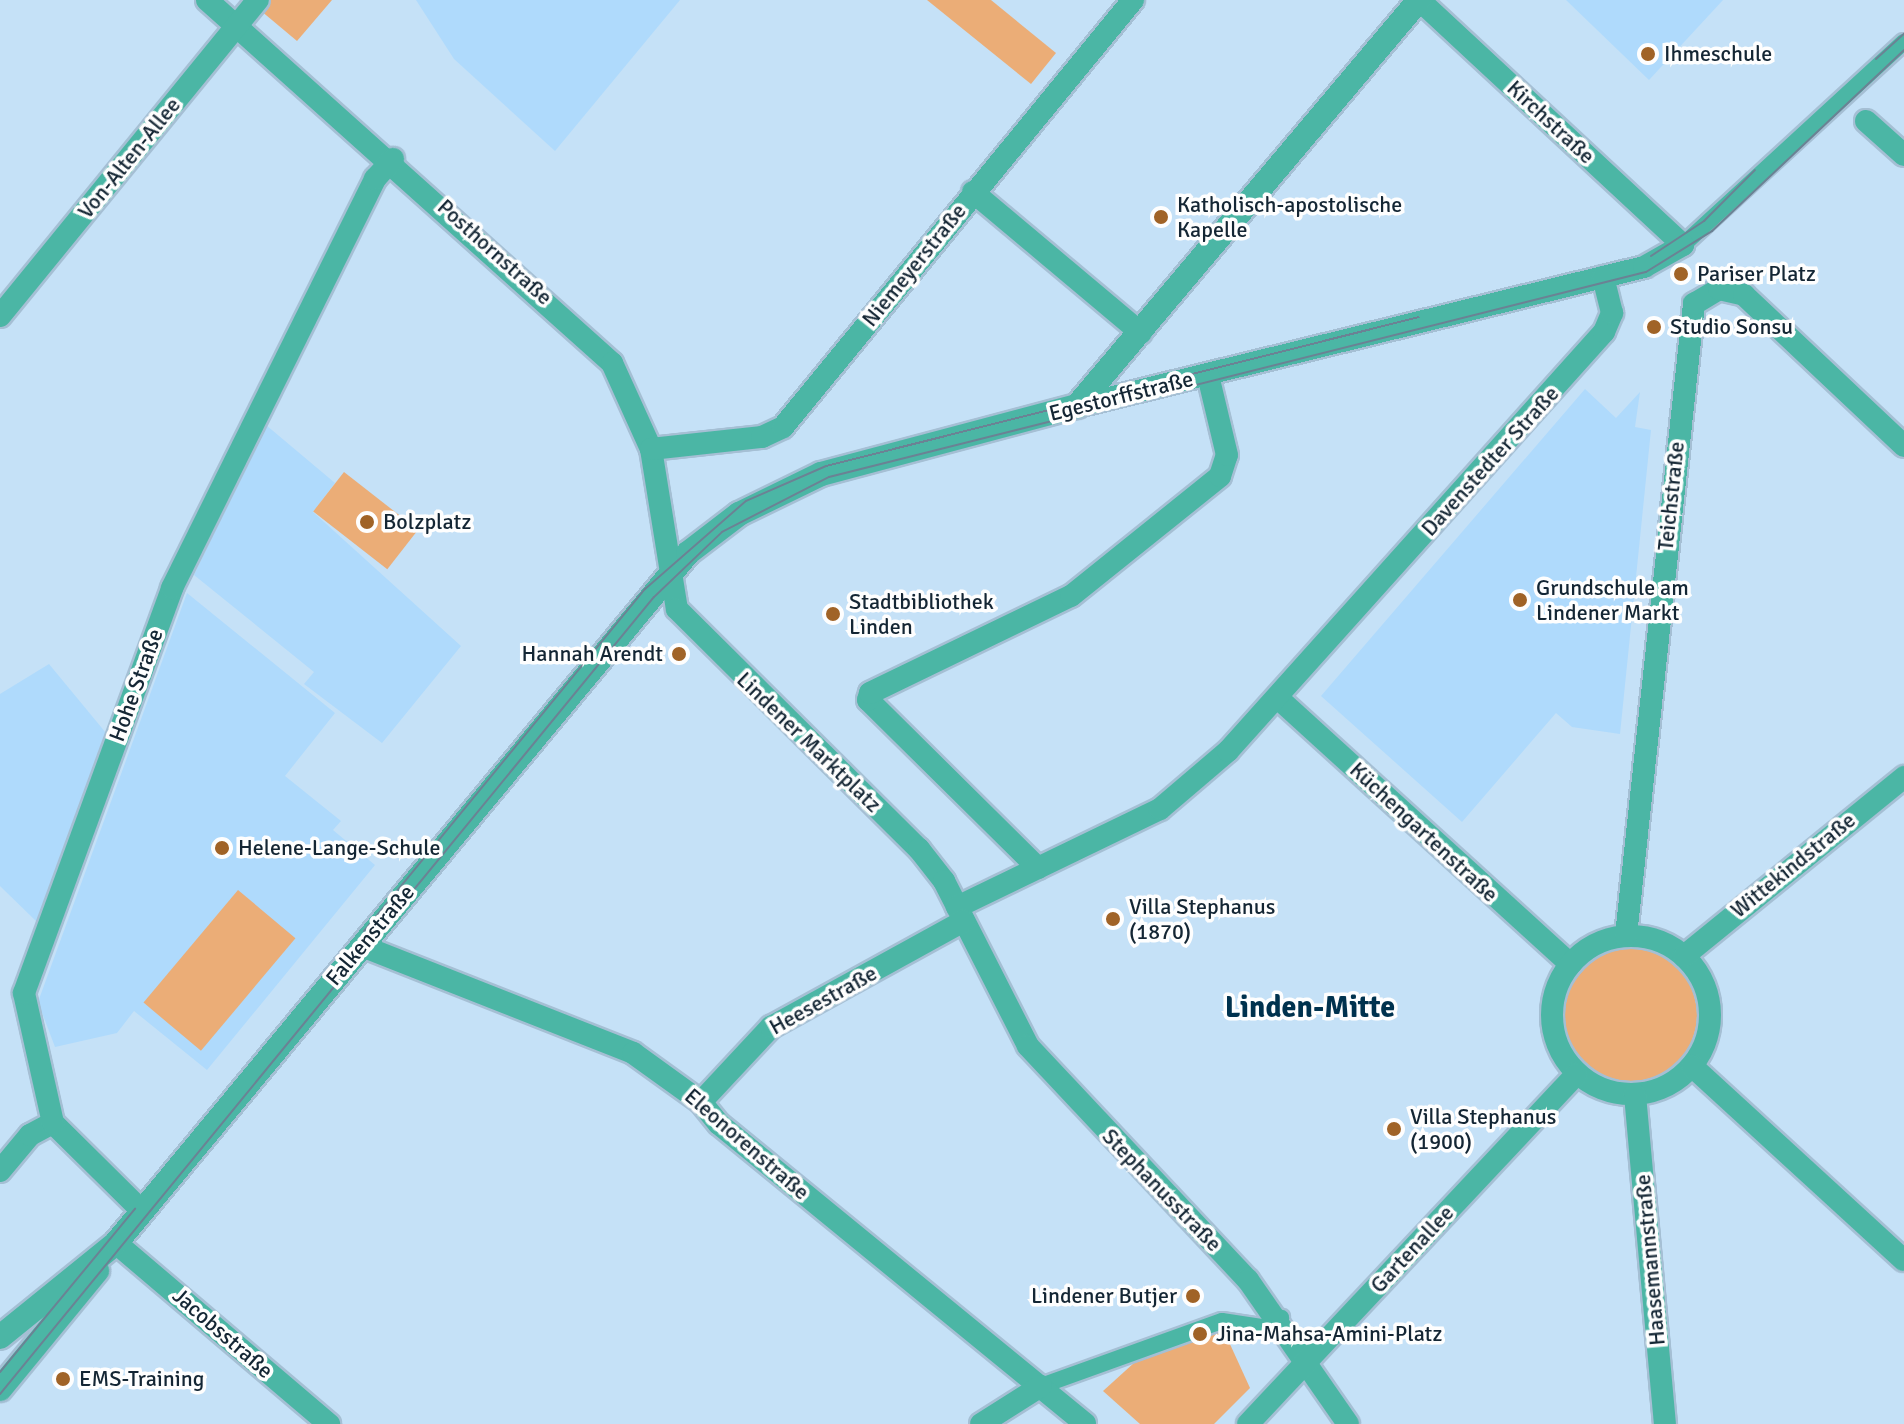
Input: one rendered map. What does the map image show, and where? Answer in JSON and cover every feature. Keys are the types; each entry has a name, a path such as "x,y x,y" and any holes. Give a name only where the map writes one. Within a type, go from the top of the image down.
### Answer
{"street":[{"name":"Posthornstraße","path":"207,0 393,159 612,363 651,449 667,575"},
{"name":"Von-Alten-Allee","path":"0,316 258,0"},
{"name":"Niemeyerstraße","path":"651,449 762,437 783,427 1133,0"},
{"path":"1077,406 1419,0"},
{"name":"Kirchstraße","path":"1419,0 1683,245"},
{"path":"1603,277 1644,267 1683,245 1904,42"},
{"path":"1866,121 1904,155"},
{"name":"Hohe Straße","path":"53,1123 24,993 172,588 375,179 393,159"},
{"path":"973,192 1141,333"},
{"name":"Egestorffstraße","path":"667,575 718,527 784,488 1077,406 1603,277"},
{"name":"Davenstedter Straße","path":"1038,868 1169,803 1279,699 1604,332 1612,313 1603,277"},
{"name":"Teichstraße","path":"1626,936 1690,315 1711,291 1744,295 1904,446"},
{"path":"961,914 1038,868 868,700 878,688 1071,596 1220,476 1227,455 1208,375"},
{"name":"Lindener Marktplatz","path":"667,575 677,609 919,849 961,914 981,955"},
{"name":"Falkenstraße","path":"0,1389 109,1250 667,575"},
{"name":"Küchengartenstraße","path":"1279,699 1570,964"},
{"name":"Wittekindstraße","path":"1684,956 1904,777"},
{"name":"Heesestraße","path":"701,1102 771,1027 961,914"},
{"path":"1626,936 1667,944 1684,956 1700,975 1710,1009 1705,1045 1692,1066 1676,1081 1635,1095 1604,1090 1577,1074 1551,1021 1570,964 1585,949 1626,936"},
{"name":"Eleonorenstraße","path":"362,946 478,996 602,1036 701,1102 719,1124 1085,1424"},
{"name":"Stephanusstraße","path":"981,955 1049,1072 1281,1318 1348,1424"},
{"path":"1692,1066 1904,1260"},
{"name":"Gartenallee","path":"1248,1424 1577,1074"},
{"name":"Haasemannstraße","path":"1635,1095 1665,1424"},
{"path":"0,1171 30,1135 53,1123 142,1211"},
{"name":"Falkenstraße","path":"0,1337 109,1250"},
{"name":"Jacobsstraße","path":"109,1250 329,1424"},
{"path":"981,1424 1041,1386 1222,1321 1269,1328 1281,1318"}],"shaded area":[{"path":"248,0 332,0 297,41"},
{"path":"416,0 680,0 555,151 454,59"},
{"path":"927,0 991,0 1056,53 1031,84"},
{"name":"Ihmeschule","path":"1566,0 1723,0 1649,80"},
{"name":"Grundschule am Lindener Markt","path":"1585,389 1616,418 1640,392 1635,427 1651,430 1620,734 1572,727 1556,713 1462,822 1321,696"},
{"path":"266,425 335,483 313,512 461,646 382,743 304,684 314,672 194,575"},
{"name":"Bolzplatz","path":"344,472 418,530 387,569 313,511"},
{"name":"Helene-Lange-Schule","path":"187,593 335,713 285,776 341,821 333,830 375,865 207,1070 134,1011 117,1033 55,1047 38,1002"},
{"path":"49,664 106,733 37,922 0,886 0,694"},
{"path":"238,890 295,938 201,1051 144,1003"},
{"path":"1630,948 1655,953 1677,968 1692,990 1697,1015 1692,1040 1677,1062 1655,1077 1630,1082 1605,1077 1583,1062 1568,1040 1563,1015 1568,990 1583,968 1605,953"},
{"path":"1224,1331 1250,1388 1214,1424 1140,1424 1103,1391 1135,1362"}],"tram line":[{"path":"1876,59 1904,34"},
{"path":"0,1394 654,597 722,532 829,477 1646,272 1712,231 1904,50"},
{"path":"1651,256 1704,221 1755,170"},
{"path":"364,931 645,589 746,501 826,466 1419,317"},
{"path":"0,1372 135,1209"}],"place":[{"name":"Ihmeschule","path":"1648,54"},
{"name":"Katholisch-apostolische Kapelle","path":"1161,217"},
{"name":"Pariser Platz","path":"1681,274"},
{"name":"Studio Sonsu","path":"1654,327"},
{"name":"Bolzplatz","path":"367,522"},
{"name":"Grundschule am Lindener Markt","path":"1520,600"},
{"name":"Stadtbibliothek Linden","path":"833,614"},
{"name":"Hannah Arendt","path":"679,654"},
{"name":"Helene-Lange-Schule","path":"222,848"},
{"name":"Villa Stephanus (1870)","path":"1113,919"},
{"name":"Villa Stephanus (1900)","path":"1394,1129"},
{"name":"Lindener Butjer","path":"1193,1296"},
{"name":"Jina-Mahsa-Amini-Platz","path":"1200,1334"},
{"name":"EMS-Training","path":"63,1379"}],"district":[{"name":"Linden-Mitte","path":"1310,1008"}]}
